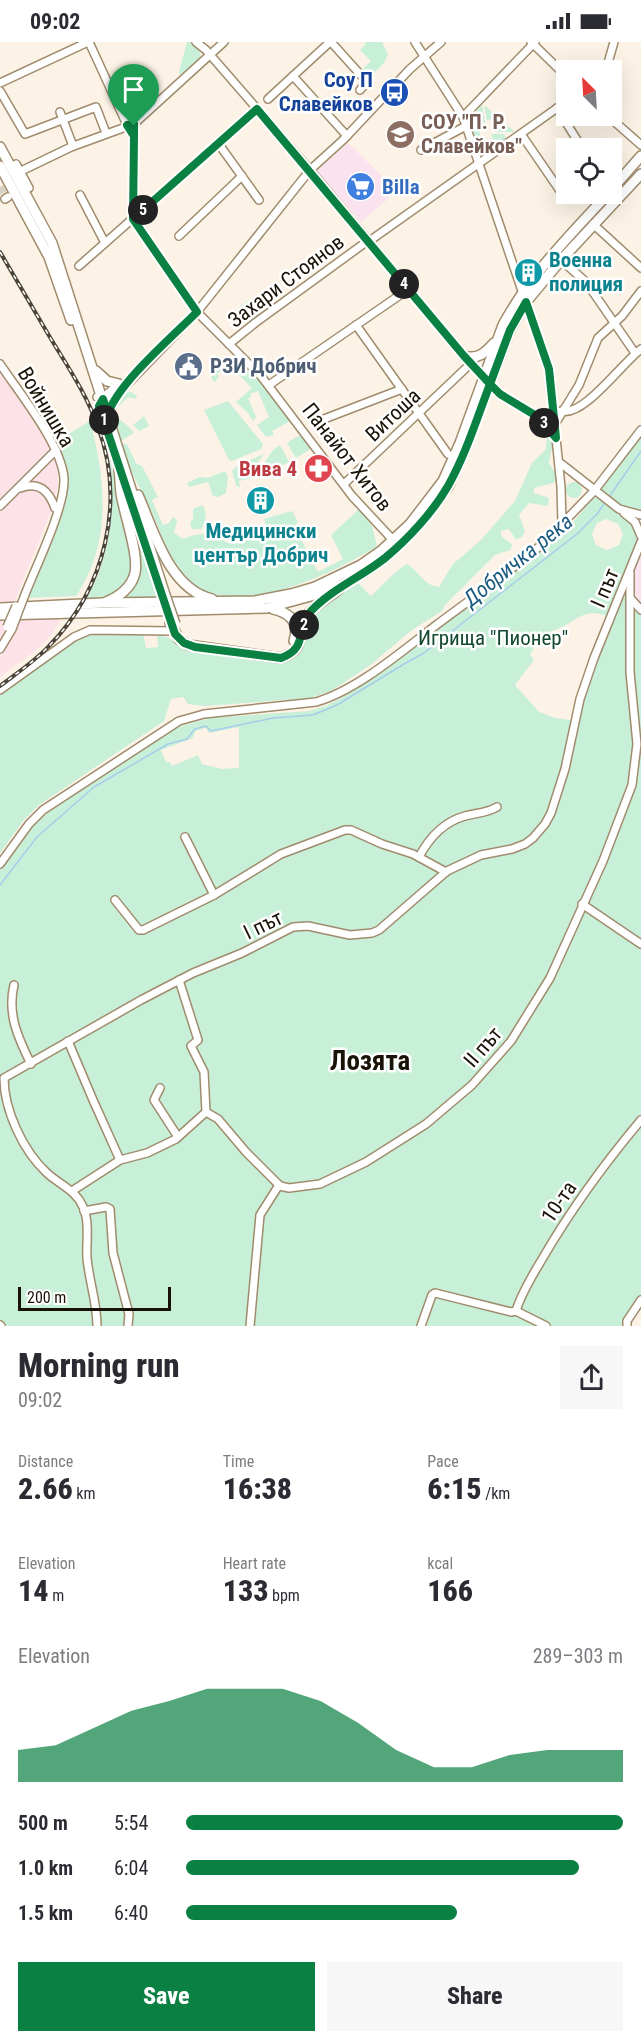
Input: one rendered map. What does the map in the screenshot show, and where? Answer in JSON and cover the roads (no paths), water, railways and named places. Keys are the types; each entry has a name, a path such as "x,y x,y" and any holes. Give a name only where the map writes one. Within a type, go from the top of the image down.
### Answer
{"main road":[{"path":"0,147 52,243 93,367 100,401 108,414 122,469 178,579 196,593 226,602"},
{"path":"622,178 641,156"},
{"path":"0,166 50,257 178,639 195,647 281,658 288,656 297,648 304,621 311,611 345,583"},
{"path":"0,608 102,603 267,600 315,587 361,566 414,530 448,487 487,381 510,330 526,302 593,224 639,181"},
{"path":"487,381 499,336 522,291 599,204"},
{"path":"464,356 482,355 499,336"},
{"path":"93,367 107,381 123,383"},
{"path":"108,414 115,397"},
{"path":"102,603 113,599 128,587 136,566 121,494 122,469"},
{"path":"0,615 267,608 294,602 345,583 365,572 394,542"},
{"path":"174,627 184,637 196,642 282,652 294,643 296,627 288,614 267,608"}],"street":[{"path":"0,83 88,42 131,125 134,136 133,219"},
{"path":"196,42 208,52"},
{"path":"201,42 310,170 365,243 464,356 500,394 544,419 554,410 567,412 582,405 638,351 585,282 561,260"},
{"path":"20,172 73,146 131,125 208,52 224,42"},
{"path":"267,99 330,42 367,82 360,90"},
{"path":"415,42 463,117 522,291"},
{"path":"100,401 123,383 197,312 310,170 347,136 424,56 441,42"},
{"path":"609,60 614,42"},
{"path":"463,117 533,43 556,66"},
{"path":"293,76 347,136"},
{"path":"0,91 25,134 61,116 96,107 106,134"},
{"path":"79,266 257,109"},
{"name":"Захари Стоянов","path":"229,344 365,243 556,109"},
{"path":"61,116 73,146"},
{"path":"421,150 466,126"},
{"path":"619,126 641,145"},
{"path":"521,134 556,185"},
{"path":"218,143 259,200"},
{"path":"16,164 29,188"},
{"path":"179,236 242,176"},
{"path":"80,195 105,243"},
{"name":"Панайот Хитов","path":"133,219 197,312 269,385 344,484 394,542"},
{"path":"593,224 641,268"},
{"path":"555,424 585,374 594,344 615,324 641,291"},
{"path":"269,385 399,295"},
{"path":"526,302 549,369 559,462 562,524"},
{"path":"356,325 448,454"},
{"name":"Войнишка","path":"0,364 56,450 62,469"},
{"name":"Витоша","path":"344,484 465,369"},
{"path":"100,401 115,397 123,383"},
{"path":"324,419 402,389"},
{"path":"538,417 556,438"},
{"path":"0,864 29,824 43,810 167,728 192,716 296,706 316,702 342,692 411,644 555,534 580,505 596,492 641,430"},
{"path":"0,506 56,450"},
{"path":"559,462 635,522 641,536"},
{"path":"0,649 55,508 62,469"},
{"path":"22,596 60,504 64,485 62,469"},
{"path":"18,489 30,485 42,488 51,497 55,508"},
{"path":"620,509 641,515"},
{"name":"І път","path":"97,1326 95,1299 88,1268 84,1211 72,1191 49,1175 37,1162 20,1133 10,1112 4,1078 6,1075 31,1064 179,980 242,953 293,927 308,926 350,935 372,933 389,923 446,872 458,865 481,855 525,844 545,824 551,813 565,769 579,699 641,542"},
{"name":"ІІ път","path":"279,1185 289,1188 311,1186 342,1175 426,1124 456,1100 500,1055 521,1026 550,978 603,861 632,784 636,765 637,732 630,668 632,599 630,571"},
{"path":"632,599 641,610"},
{"path":"0,690 74,637 90,630 174,627"},
{"path":"0,640 10,628"},
{"path":"419,857 433,836 445,825 497,807"},
{"path":"116,900 141,931 214,895 281,854 345,830 351,830 419,857 446,872"},
{"path":"185,837 214,895"},
{"path":"582,904 641,944"},
{"path":"179,980 198,1040 191,1046 204,1071 206,1112"},
{"path":"14,985 11,999 14,1024 17,1036 31,1064"},
{"path":"68,1041 120,1160"},
{"path":"160,1088 154,1100 178,1137"},
{"path":"206,1112 218,1119 246,1152 279,1185 260,1215 250,1326"},
{"path":"72,1191 120,1160 147,1153 178,1137 206,1112"},
{"name":"10-та","path":"516,1311 531,1279 561,1227 641,1120"},
{"path":"84,1211 106,1206 111,1212 112,1242 129,1314 128,1326"},
{"path":"421,1326 432,1295 435,1293 511,1312 516,1311 546,1326"},
{"path":"627,1326 627,1321 641,1300"}],"waterway":[{"name":"Добричка река","path":"609,497 641,451"},
{"name":"Добричка река","path":"0,885 37,837 94,787 168,744 187,739 195,729 206,726 211,731 273,718 313,715 337,705 424,653 577,534 597,514 606,501"}],"tunnel":[{"path":"0,187 7,198"}],"railway":[{"path":"0,252 88,404 98,427 106,456 110,485 110,514 105,543 84,598 68,623 49,646 0,686"}],"place":[{"name":"Соу П Славейков","path":"394,92"},
{"name":"СОУ \"П. Р. Славейков\"","path":"400,134"},
{"name":"Billa","path":"361,187"},
{"name":"Военна полиция","path":"528,272"},
{"name":"РЗИ Добрич","path":"189,366"},
{"name":"Вива 4","path":"318,469"},
{"name":"Медицински център Добрич","path":"261,500"}],"district":[{"name":"Лозята","path":"370,1061"}],"park label":[{"name":"Игрища \"Пионер\"","path":"493,638"}]}
